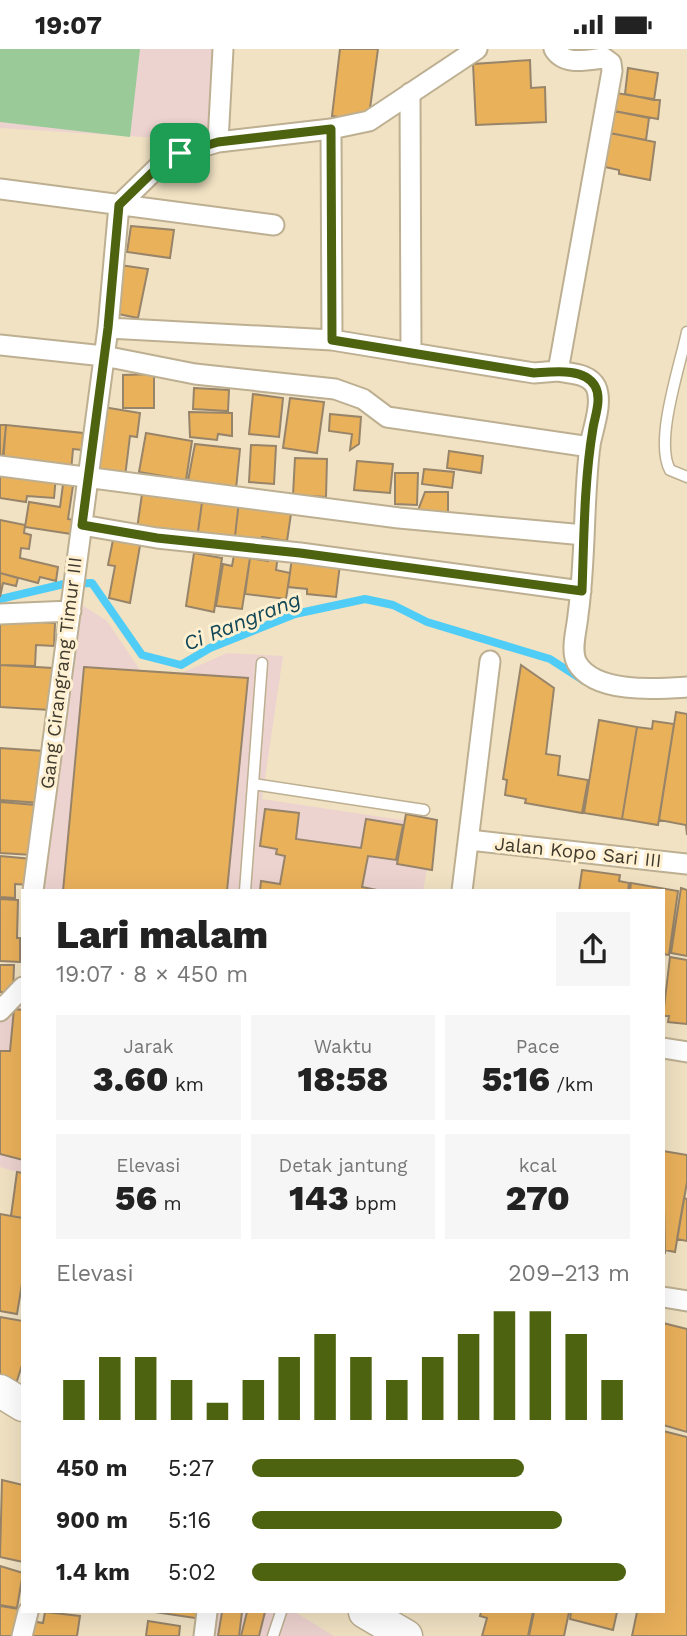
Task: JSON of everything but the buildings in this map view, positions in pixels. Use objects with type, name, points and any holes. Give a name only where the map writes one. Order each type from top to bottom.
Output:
[{"type":"main road","points":[[0,1391],[21,1404]]},
{"type":"main road","points":[[367,1613],[406,1636]]},
{"type":"street","points":[[218,142],[223,49]]},
{"type":"street","points":[[119,205],[180,153],[218,142],[331,129],[369,121],[410,93],[449,58],[477,49]]},
{"type":"street","points":[[554,49],[557,54],[574,61],[604,58],[611,63],[612,72],[558,371]]},
{"type":"street","points":[[410,93],[411,353]]},
{"type":"street","points":[[331,129],[332,340]]},
{"type":"street","points":[[0,189],[274,225]]},
{"type":"street","name":"Gang Cirangrang Timur III","points":[[33,889],[71,610],[77,546],[82,525],[83,488],[108,328],[119,205]]},
{"type":"street","points":[[108,328],[332,340],[534,373],[558,371],[586,377],[596,387],[598,400],[590,447],[582,591],[574,651],[577,663],[588,674],[617,687],[687,687]]},
{"type":"street","points":[[0,345],[104,356],[184,372],[335,389],[363,399],[387,417],[590,447]]},
{"type":"street","points":[[0,466],[83,488],[584,535]]},
{"type":"street","points":[[82,525],[157,538],[300,553],[582,591]]},
{"type":"street","points":[[0,614],[71,610]]},
{"type":"street","points":[[462,889],[490,660]]},
{"type":"street","name":"Jalan Kopo Sari III","points":[[469,840],[687,864]]},
{"type":"street","points":[[0,1011],[21,990]]},
{"type":"street","points":[[665,1048],[687,1052]]},
{"type":"street","points":[[665,1297],[687,1301]]},
{"type":"street","points":[[22,1636],[28,1613]]},
{"type":"street","points":[[204,1636],[207,1613]]},
{"type":"lane","points":[[687,332],[664,440],[664,460],[670,470],[687,477]]},
{"type":"lane","points":[[245,889],[262,663]]},
{"type":"lane","points":[[253,784],[424,810]]},
{"type":"lane","points":[[273,1636],[281,1613]]},
{"type":"shaded area","points":[[0,49],[220,49],[208,141],[0,128]]},
{"type":"shaded area","points":[[67,595],[107,621],[140,670],[175,676],[227,653],[283,656],[262,799],[435,825],[423,889],[34,889]]},
{"type":"shaded area","points":[[21,985],[21,1173],[0,1167],[0,1006]]},
{"type":"shaded area","points":[[213,1613],[297,1613],[334,1636],[209,1636]]},
{"type":"green space","points":[[0,49],[140,49],[130,137],[0,122]]},
{"type":"waterway","name":"Ci Rangrang","points":[[0,599],[64,584],[92,583],[142,655],[181,665],[210,648],[295,614],[365,599],[393,605],[427,622],[550,659],[584,681]]},
{"type":"route","points":[[331,129],[332,340],[534,373],[558,371],[586,377],[596,387],[598,400],[590,447],[582,591],[300,553],[157,538],[82,525],[108,328],[119,205],[160,165],[180,153],[218,142],[331,129]]}]
